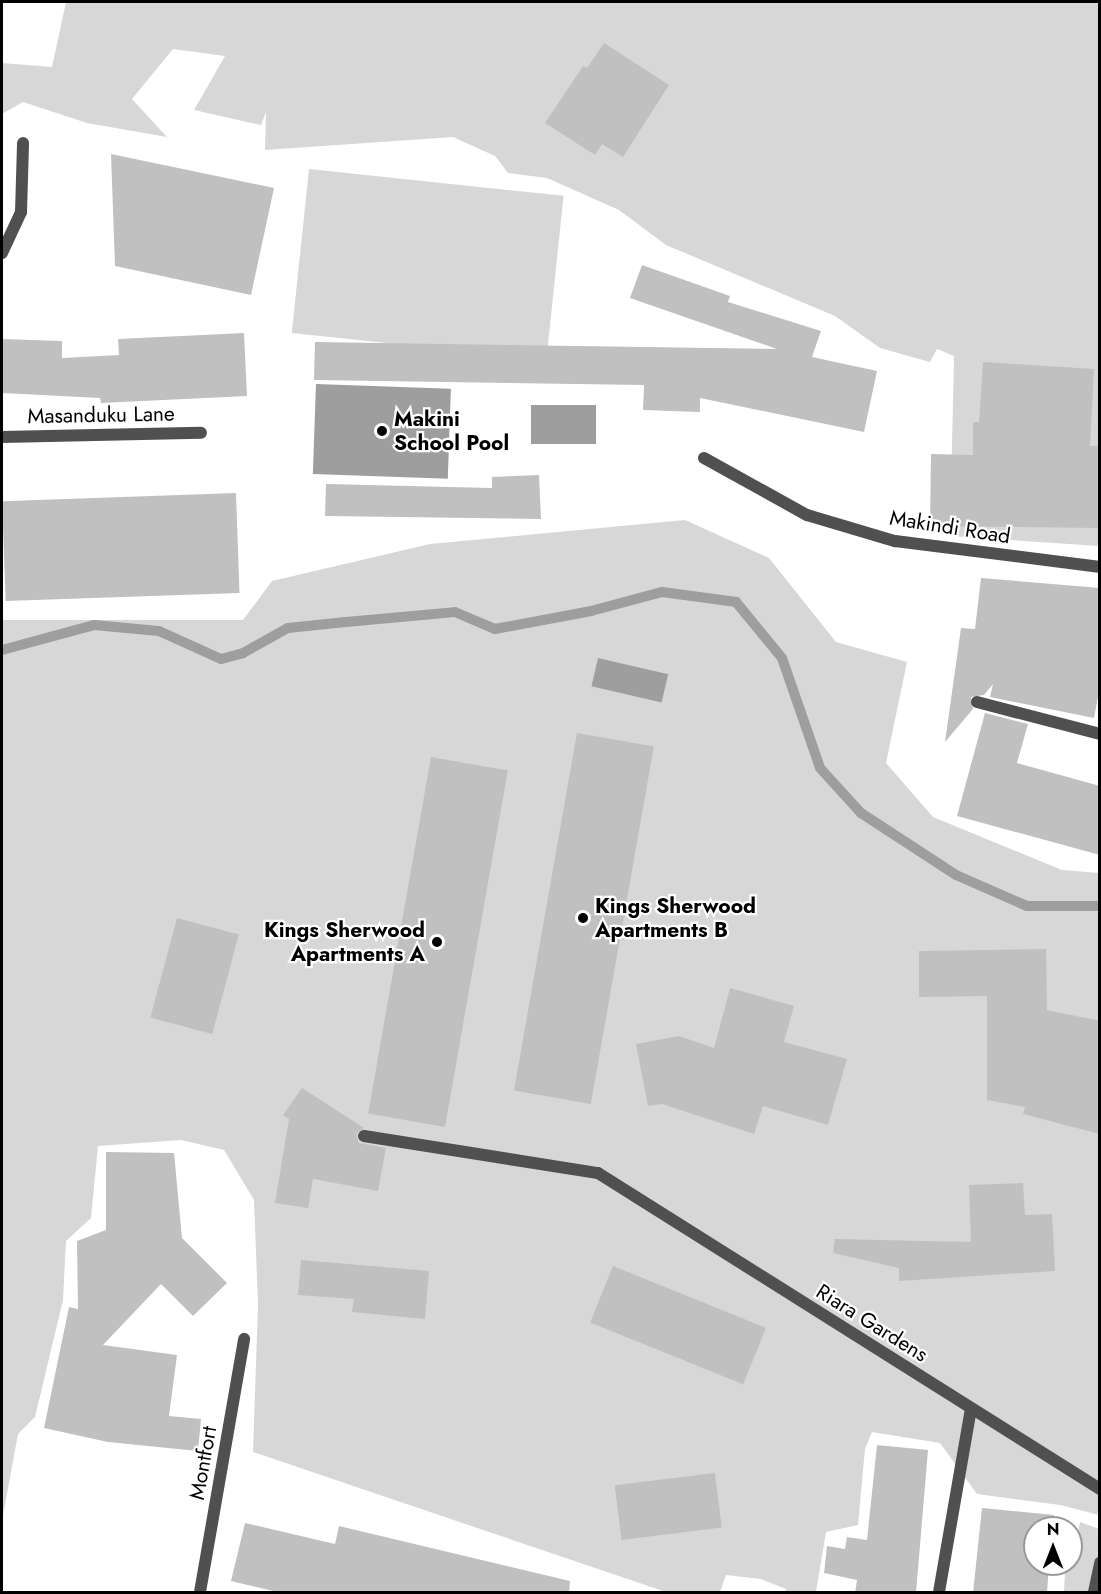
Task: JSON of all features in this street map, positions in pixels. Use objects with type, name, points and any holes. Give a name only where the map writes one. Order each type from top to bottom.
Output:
[{"type":"street","points":[[2,253],[21,212],[23,143]]},
{"type":"street","name":"Masanduku Lane","points":[[2,437],[201,433]]},
{"type":"street","name":"Makindi Road","points":[[704,458],[807,515],[895,541],[1100,567]]},
{"type":"street","points":[[977,702],[1100,734]]},
{"type":"street","name":"Riara Gardens","points":[[364,1136],[572,1166],[598,1173],[1100,1489]]},
{"type":"street","name":"Montfort","points":[[200,1593],[244,1339]]},
{"type":"street","points":[[939,1593],[971,1409]]},
{"type":"street","points":[[1094,1593],[1100,1563]]},
{"type":"shaded area","points":[[66,2],[1099,2],[1099,546],[950,536],[954,356],[937,349],[930,362],[880,348],[835,316],[666,245],[619,210],[547,178],[508,173],[495,156],[453,137],[265,150],[266,112],[261,125],[194,110],[225,56],[173,49],[132,99],[167,137],[87,123],[23,102],[2,114],[2,63],[52,67]]},
{"type":"shaded area","points":[[309,169],[564,196],[546,360],[292,333]]},
{"type":"shaded area","name":"Makini School Pool","points":[[316,384],[451,389],[448,479],[313,474]]},
{"type":"shaded area","points":[[531,405],[596,405],[596,444],[531,444]]},
{"type":"shaded area","points":[[685,520],[769,558],[836,642],[907,662],[886,763],[933,817],[1062,870],[1099,873],[1099,1515],[1060,1505],[977,1494],[940,1443],[872,1432],[865,1449],[858,1525],[826,1532],[816,1592],[785,1592],[786,1589],[761,1579],[726,1575],[720,1592],[666,1592],[253,1452],[258,1304],[254,1200],[224,1150],[181,1140],[98,1146],[91,1218],[66,1241],[63,1300],[35,1417],[18,1434],[2,1521],[2,620],[243,620],[272,581],[430,544]]},
{"type":"shaded area","points":[[598,658],[668,674],[662,702],[591,686]]},
{"type":"shaded area","points":[[1083,1523],[1099,1529],[1099,1592],[1064,1592],[1065,1576],[1083,1576]]},
{"type":"building","points":[[604,43],[669,85],[623,157],[602,144],[595,155],[545,123],[583,66],[587,68]]},
{"type":"building","points":[[111,154],[274,188],[251,295],[115,266]]},
{"type":"building","points":[[642,265],[730,296],[728,302],[821,331],[812,357],[877,371],[864,432],[700,398],[700,412],[643,410],[644,385],[314,380],[315,342],[777,349],[630,298]]},
{"type":"building","points":[[244,333],[247,396],[101,403],[100,398],[2,393],[2,339],[62,341],[62,358],[119,355],[118,339]]},
{"type":"building","points":[[983,362],[1094,369],[1090,446],[1100,446],[1100,528],[930,526],[931,454],[973,455],[973,422],[979,422]]},
{"type":"building","points":[[539,475],[541,519],[325,516],[326,484],[492,488],[492,477]]},
{"type":"building","points":[[236,493],[239,593],[6,601],[2,501]]},
{"type":"building","points":[[981,578],[1100,588],[1100,686],[1094,718],[990,697],[993,684],[984,695],[971,697],[973,709],[945,742],[961,628],[975,629]]},
{"type":"building","points":[[985,713],[1028,724],[1017,763],[1100,786],[1100,855],[957,816]]},
{"type":"building","name":"Kings Sherwood Apartments B","points":[[577,733],[654,747],[591,1104],[514,1090]]},
{"type":"building","name":"Kings Sherwood Apartments A","points":[[431,757],[508,771],[445,1127],[368,1114]]},
{"type":"building","points":[[177,918],[239,935],[212,1034],[150,1017]]},
{"type":"building","points":[[1046,949],[1047,1010],[1100,1021],[1100,1134],[1023,1114],[1025,1107],[987,1100],[987,996],[919,997],[919,951]]},
{"type":"building","points":[[730,988],[794,1006],[784,1042],[847,1059],[828,1125],[763,1106],[754,1134],[662,1104],[648,1106],[636,1044],[679,1036],[714,1048]]},
{"type":"building","points":[[302,1088],[364,1128],[356,1134],[359,1143],[386,1148],[378,1191],[313,1179],[308,1208],[275,1203],[289,1119],[283,1115]]},
{"type":"building","points":[[106,1152],[174,1153],[182,1238],[227,1283],[193,1316],[161,1284],[103,1345],[177,1355],[169,1416],[201,1419],[198,1451],[108,1442],[44,1428],[69,1307],[78,1309],[77,1241],[106,1230]]},
{"type":"building","points":[[1023,1183],[1025,1215],[1052,1214],[1055,1271],[899,1281],[899,1268],[833,1253],[835,1239],[971,1242],[969,1185]]},
{"type":"building","points":[[301,1260],[429,1271],[425,1319],[352,1312],[354,1299],[298,1295]]},
{"type":"building","points":[[613,1266],[766,1328],[743,1384],[590,1323]]},
{"type":"building","points":[[877,1445],[928,1450],[916,1593],[855,1593],[857,1580],[824,1573],[827,1546],[845,1549],[847,1537],[867,1540]]},
{"type":"building","points":[[715,1473],[722,1528],[621,1540],[615,1485]]},
{"type":"building","points":[[982,1508],[1054,1515],[1023,1516],[1023,1576],[1048,1576],[1047,1593],[973,1593]]},
{"type":"building","points":[[245,1523],[335,1544],[339,1526],[570,1581],[569,1593],[282,1593],[231,1581]]},
{"type":"waterway","points":[[2,650],[94,625],[159,631],[221,659],[243,653],[288,628],[455,612],[495,629],[591,611],[662,592],[736,602],[782,658],[820,768],[861,813],[956,875],[1027,906],[1100,906]]},
{"type":"place","name":"Makini School Pool","points":[[382,431]]},
{"type":"place","name":"Kings Sherwood Apartments B","points":[[583,918]]},
{"type":"place","name":"Kings Sherwood Apartments A","points":[[437,942]]}]
